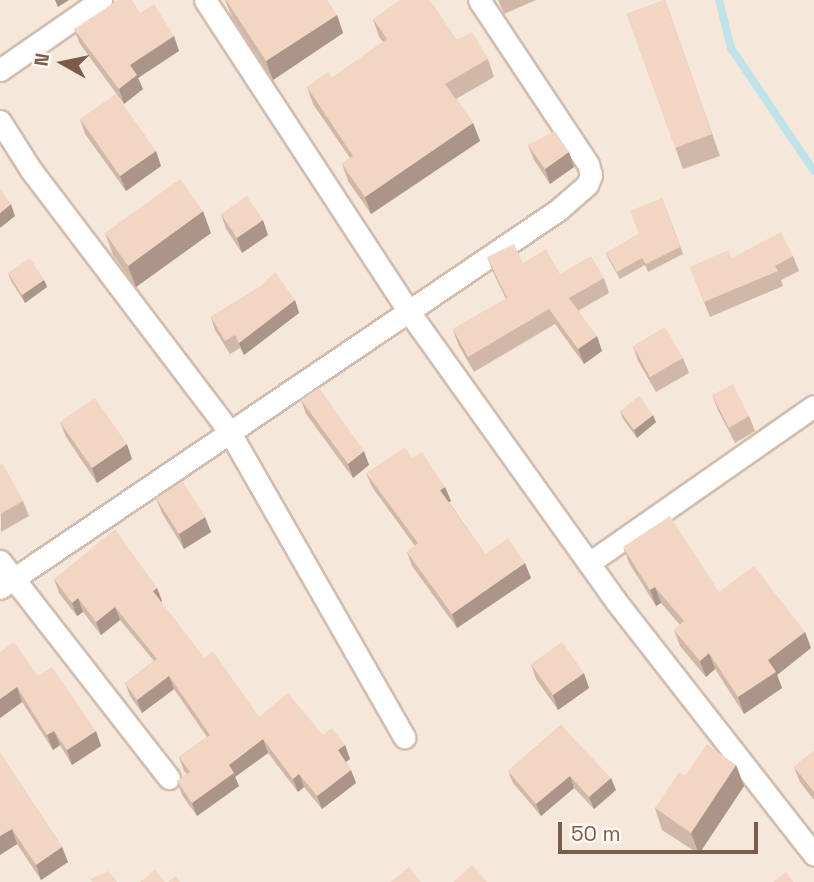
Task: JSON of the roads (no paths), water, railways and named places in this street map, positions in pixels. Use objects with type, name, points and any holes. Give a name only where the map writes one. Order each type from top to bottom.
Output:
[{"type":"street","points":[[0,70],[101,0]]},
{"type":"street","points":[[205,0],[409,312],[589,563],[732,755],[814,855]]},
{"type":"street","points":[[169,778],[4,576],[409,312],[558,210],[587,185],[591,175],[480,0]]},
{"type":"street","points":[[0,121],[32,170],[229,431],[404,737]]},
{"type":"street","points":[[589,563],[814,406]]},
{"type":"waterway","points":[[719,0],[731,48],[814,171]]}]
